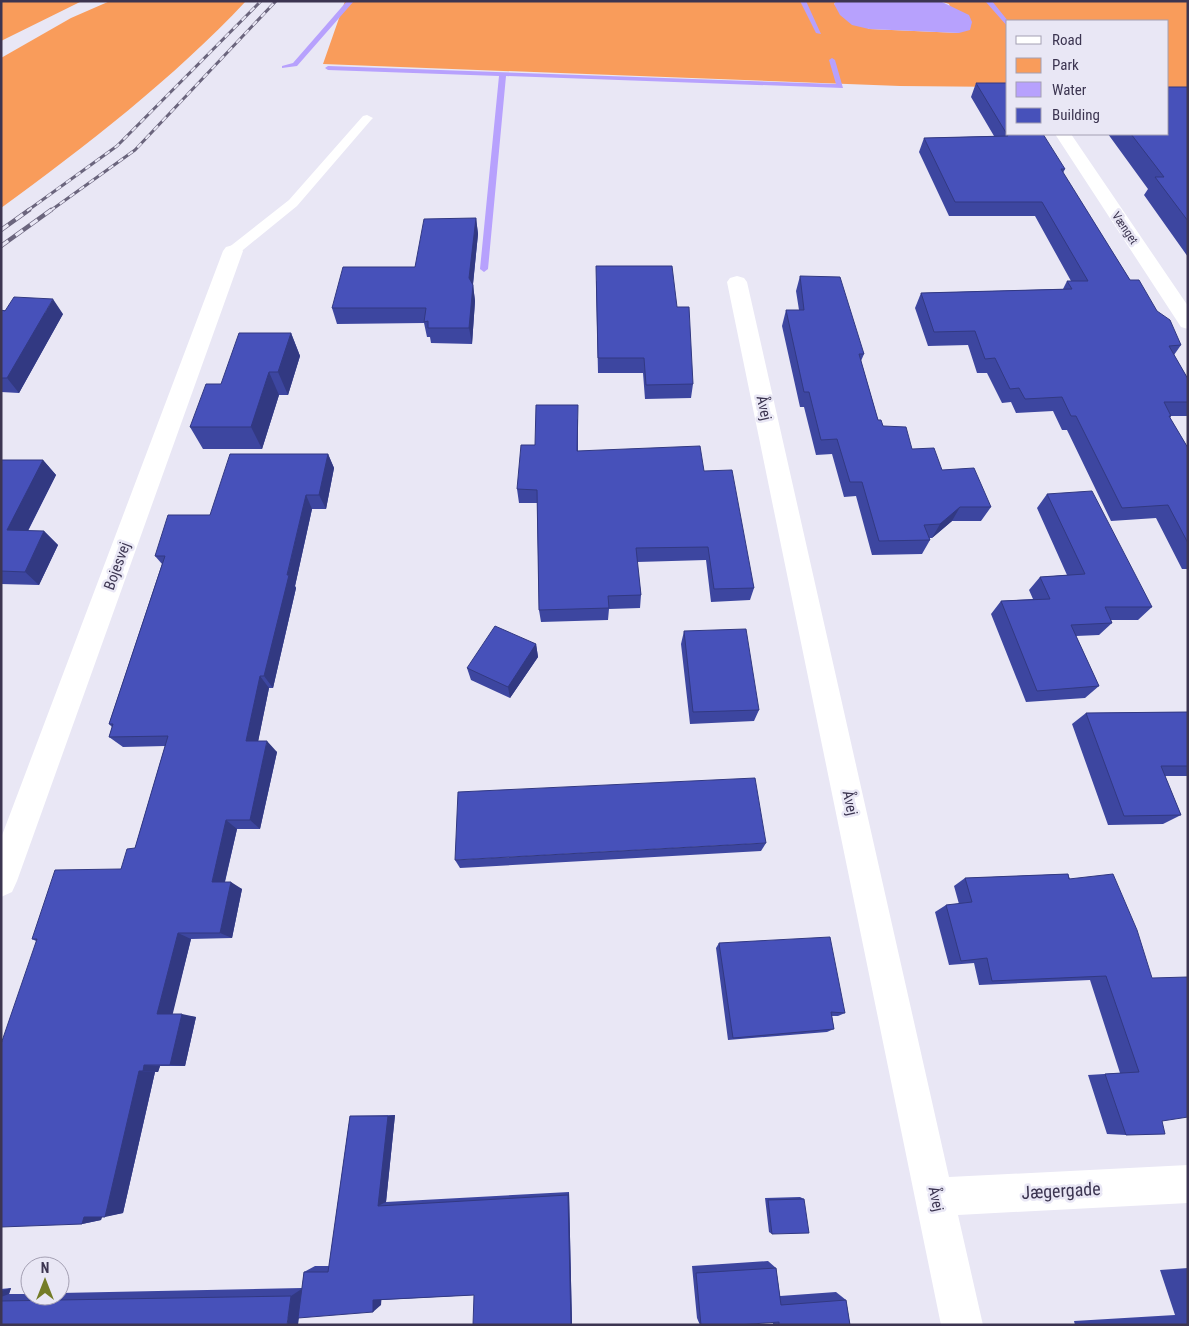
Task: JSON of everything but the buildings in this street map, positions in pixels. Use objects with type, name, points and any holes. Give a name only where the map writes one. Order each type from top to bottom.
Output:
[{"type":"street","name":"Vænget","points":[[1064,135],[1188,322]]},
{"type":"street","name":"Bojesvej","points":[[1,881],[233,250]]},
{"type":"street","name":"Åvej","points":[[737,282],[962,1325]]},
{"type":"street","name":"Jægergade","points":[[935,1197],[1188,1184]]},
{"type":"lane","points":[[233,250],[292,203],[367,118]]},
{"type":"green space","points":[[1,1],[82,1],[1,41]]},
{"type":"green space","points":[[110,1],[246,1],[190,57],[159,84],[97,136],[1,208],[1,58],[71,18]]},
{"type":"green space","points":[[345,1],[836,1],[834,4],[869,29],[959,33],[949,4],[940,1],[1188,1],[1188,89],[1169,89],[1169,20],[1006,20],[1006,87],[900,86],[323,64]]},
{"type":"water","points":[[836,1],[940,1],[969,15],[972,22],[970,30],[959,33],[869,29],[852,25],[840,15],[834,4]]},
{"type":"waterway","points":[[284,67],[295,65],[351,1]]},
{"type":"waterway","points":[[803,1],[819,33]]},
{"type":"waterway","points":[[988,1],[1006,23]]},
{"type":"waterway","points":[[503,74],[840,86],[832,60]]},
{"type":"waterway","points":[[328,68],[503,74]]},
{"type":"waterway","points":[[484,269],[503,74]]},
{"type":"railway","points":[[27,211],[117,146],[261,1]]},
{"type":"railway","points":[[50,211],[135,150],[276,1]]},
{"type":"railway","points":[[1,230],[29,210]]},
{"type":"railway","points":[[1,246],[51,210]]}]
